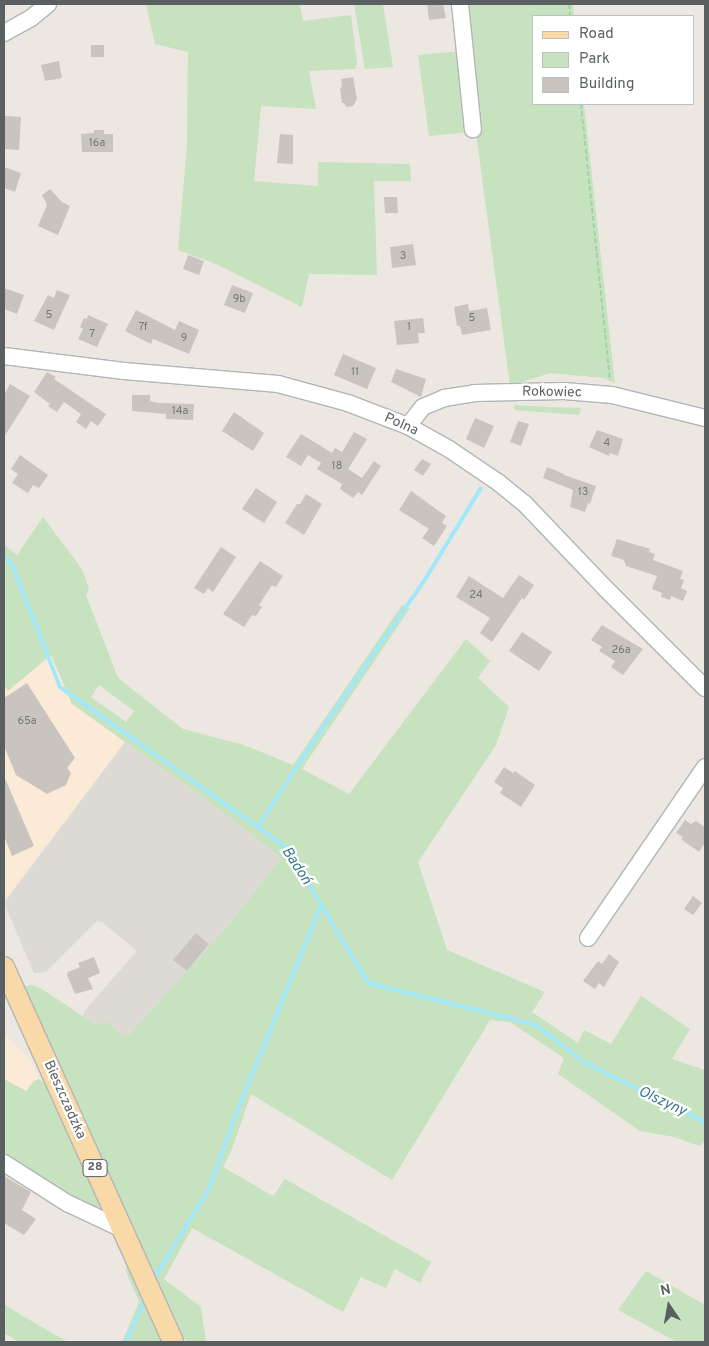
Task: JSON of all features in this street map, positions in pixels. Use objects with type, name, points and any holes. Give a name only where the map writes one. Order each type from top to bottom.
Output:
[{"type":"main road","name":"Bieszczadzka","points":[[4,967],[173,1342]]},
{"type":"street","points":[[4,33],[31,18],[48,4]]},
{"type":"street","points":[[460,4],[473,129]]},
{"type":"street","name":"Polna","points":[[4,356],[124,371],[278,384],[348,403],[408,426],[449,449],[499,482],[524,504],[604,588],[705,688]]},
{"type":"street","name":"Rokowiec","points":[[408,426],[423,407],[444,398],[474,393],[564,391],[612,395],[705,418]]},
{"type":"street","points":[[588,938],[705,768]]},
{"type":"street","points":[[4,1163],[67,1203],[122,1230]]},
{"type":"path","points":[[581,105],[612,395]]},
{"type":"shaded area","points":[[51,654],[72,704],[125,742],[4,901],[4,684],[8,691]]},
{"type":"shaded area","points":[[125,742],[205,799],[281,858],[227,927],[127,1037],[121,1035],[108,1021],[96,1025],[83,1016],[85,1010],[137,951],[102,922],[97,921],[46,972],[34,973],[4,903]]},
{"type":"shaded area","points":[[4,1035],[30,1059],[39,1079],[34,1081],[26,1091],[4,1079]]},
{"type":"green space","points":[[146,4],[300,4],[303,21],[351,15],[357,64],[355,69],[309,71],[316,109],[261,106],[254,181],[318,186],[318,162],[410,164],[411,181],[374,181],[377,275],[309,274],[302,307],[216,264],[178,250],[187,143],[188,52],[155,44]]},
{"type":"green space","points":[[354,4],[383,4],[393,67],[365,69]]},
{"type":"green space","points":[[463,4],[573,4],[574,15],[532,15],[532,105],[584,105],[615,383],[604,378],[550,373],[510,386],[477,140]]},
{"type":"green space","points":[[462,51],[470,132],[429,136],[418,55]]},
{"type":"green space","points":[[514,405],[581,408],[579,415],[514,410]]},
{"type":"green space","points":[[43,517],[82,569],[89,589],[86,595],[118,678],[183,729],[244,745],[293,765],[402,605],[410,608],[302,769],[349,794],[466,639],[490,661],[478,678],[509,707],[496,745],[418,862],[447,950],[545,992],[532,1012],[578,1043],[584,1030],[611,1044],[641,996],[690,1029],[672,1059],[705,1070],[705,1140],[700,1146],[674,1137],[640,1131],[558,1074],[564,1058],[510,1022],[490,1020],[392,1180],[251,1094],[232,1149],[223,1167],[273,1196],[285,1179],[431,1262],[420,1283],[395,1269],[386,1288],[361,1277],[343,1312],[192,1228],[164,1279],[201,1307],[206,1342],[186,1342],[24,986],[32,985],[42,989],[96,1025],[108,1021],[121,1035],[127,1037],[227,927],[281,858],[205,799],[72,704],[51,655],[8,691],[4,684],[4,545],[17,555]],"holes":[[[99,685],[134,711],[126,722],[91,697]]]},
{"type":"green space","points":[[4,1079],[26,1091],[34,1081],[39,1079],[49,1087],[103,1207],[97,1212],[4,1155]]},
{"type":"green space","points":[[129,1267],[164,1342],[122,1342],[139,1302],[125,1269]]},
{"type":"green space","points":[[646,1271],[705,1305],[705,1342],[677,1342],[618,1310]]},
{"type":"green space","points":[[4,1304],[68,1342],[19,1342],[4,1333]]},
{"type":"building","points":[[427,4],[443,4],[446,18],[429,20]]},
{"type":"building","points":[[91,45],[104,45],[104,57],[91,57]]},
{"type":"building","points":[[59,61],[62,78],[45,81],[41,65]]},
{"type":"building","points":[[353,77],[357,99],[353,106],[347,107],[342,103],[341,79]]},
{"type":"building","points":[[5,116],[21,117],[19,150],[4,149]]},
{"type":"building","points":[[94,130],[104,130],[104,134],[113,134],[113,152],[82,152],[81,134],[94,133]]},
{"type":"building","points":[[280,134],[293,135],[293,164],[277,163]]},
{"type":"building","points":[[4,167],[21,173],[15,192],[4,188]]},
{"type":"building","points":[[50,189],[62,202],[70,206],[58,235],[38,226],[47,205],[42,195]]},
{"type":"building","points":[[384,197],[397,197],[398,213],[385,213]]},
{"type":"building","points":[[413,244],[416,265],[392,268],[390,247]]},
{"type":"building","points":[[188,255],[204,261],[199,275],[183,269]]},
{"type":"building","points":[[232,285],[253,293],[245,313],[224,305]]},
{"type":"building","points":[[4,288],[24,295],[17,314],[4,309]]},
{"type":"building","points":[[57,290],[70,295],[54,330],[34,321],[48,295],[54,298]]},
{"type":"building","points":[[468,304],[469,311],[487,308],[491,330],[462,335],[460,326],[457,326],[454,307]]},
{"type":"building","points":[[136,310],[175,330],[179,321],[199,330],[189,354],[153,339],[151,344],[125,331]]},
{"type":"building","points":[[88,315],[108,324],[97,347],[78,339],[83,329],[80,327],[84,318],[87,319]]},
{"type":"building","points":[[423,318],[425,333],[418,333],[419,343],[397,345],[394,321]]},
{"type":"building","points":[[343,354],[376,368],[367,389],[334,375]]},
{"type":"building","points":[[396,369],[426,379],[421,397],[391,382]]},
{"type":"building","points":[[47,372],[56,377],[54,379],[106,414],[98,426],[91,421],[86,429],[76,422],[81,414],[64,402],[57,412],[34,392]]},
{"type":"building","points":[[10,384],[30,396],[4,437],[4,395]]},
{"type":"building","points":[[132,395],[150,395],[150,401],[159,403],[194,404],[193,420],[166,419],[166,414],[132,411]]},
{"type":"building","points":[[234,412],[264,433],[253,451],[222,431]]},
{"type":"building","points":[[475,418],[494,426],[484,448],[466,439]]},
{"type":"building","points":[[518,421],[529,424],[521,446],[510,442]]},
{"type":"building","points":[[597,430],[623,439],[618,456],[610,453],[609,456],[589,447]]},
{"type":"building","points":[[354,432],[367,439],[348,469],[362,478],[374,461],[381,466],[362,495],[358,492],[353,498],[340,489],[342,484],[317,469],[321,463],[308,455],[301,466],[286,457],[301,434],[332,453],[335,448],[342,452]]},
{"type":"building","points":[[20,455],[48,475],[39,488],[33,485],[28,493],[12,483],[18,474],[11,469]]},
{"type":"building","points":[[422,459],[431,464],[423,476],[414,470]]},
{"type":"building","points":[[547,467],[596,486],[585,512],[570,507],[573,490],[543,478]]},
{"type":"building","points":[[256,488],[277,502],[264,523],[242,509]]},
{"type":"building","points":[[411,491],[446,516],[442,523],[447,526],[434,546],[422,538],[429,529],[399,510]]},
{"type":"building","points":[[306,494],[322,504],[304,535],[285,523]]},
{"type":"building","points":[[617,539],[650,549],[649,552],[655,554],[653,560],[683,571],[680,579],[684,580],[681,588],[687,591],[683,601],[671,596],[670,600],[661,597],[662,593],[652,589],[657,576],[626,566],[624,560],[611,556]]},
{"type":"building","points":[[221,547],[236,557],[213,592],[208,588],[204,594],[194,588]]},
{"type":"building","points":[[260,561],[283,576],[276,587],[272,585],[259,605],[262,607],[256,616],[252,615],[244,627],[223,614]]},
{"type":"building","points":[[519,575],[534,585],[524,600],[522,598],[492,642],[480,633],[490,618],[456,597],[469,576],[503,598]]},
{"type":"building","points":[[602,625],[643,649],[623,675],[611,667],[615,661],[599,651],[602,647],[591,640]]},
{"type":"building","points":[[522,632],[552,652],[539,671],[509,651]]},
{"type":"building","points":[[27,683],[75,758],[67,768],[71,773],[66,785],[47,794],[16,775],[4,746],[4,698]]},
{"type":"building","points":[[504,767],[513,773],[515,771],[535,785],[521,807],[500,793],[503,788],[494,782]]},
{"type":"building","points":[[4,776],[34,846],[12,856],[4,836]]},
{"type":"building","points":[[685,820],[691,824],[696,821],[705,827],[705,843],[699,852],[676,833]]},
{"type":"building","points":[[693,896],[702,903],[693,915],[684,909]]},
{"type":"building","points":[[196,933],[209,944],[187,971],[173,960]]},
{"type":"building","points":[[609,954],[619,962],[604,987],[599,983],[595,989],[583,981],[598,961],[602,964]]},
{"type":"building","points":[[94,957],[100,973],[88,978],[93,989],[75,994],[67,975],[68,972],[80,967],[78,963]]},
{"type":"building","points":[[4,1176],[31,1192],[22,1210],[36,1219],[24,1235],[4,1223]]},
{"type":"waterway","points":[[258,827],[305,754],[426,578],[481,488]]},
{"type":"waterway","name":"Badoń","points":[[4,557],[11,562],[60,687],[286,847],[368,983],[536,1025],[585,1063],[705,1122]]},
{"type":"waterway","points":[[155,1277],[209,1189],[234,1119],[321,906]]},
{"type":"waterway","points":[[126,1342],[144,1302]]},
{"type":"water label","name":"Olszyny","points":[[662,1102]]}]
